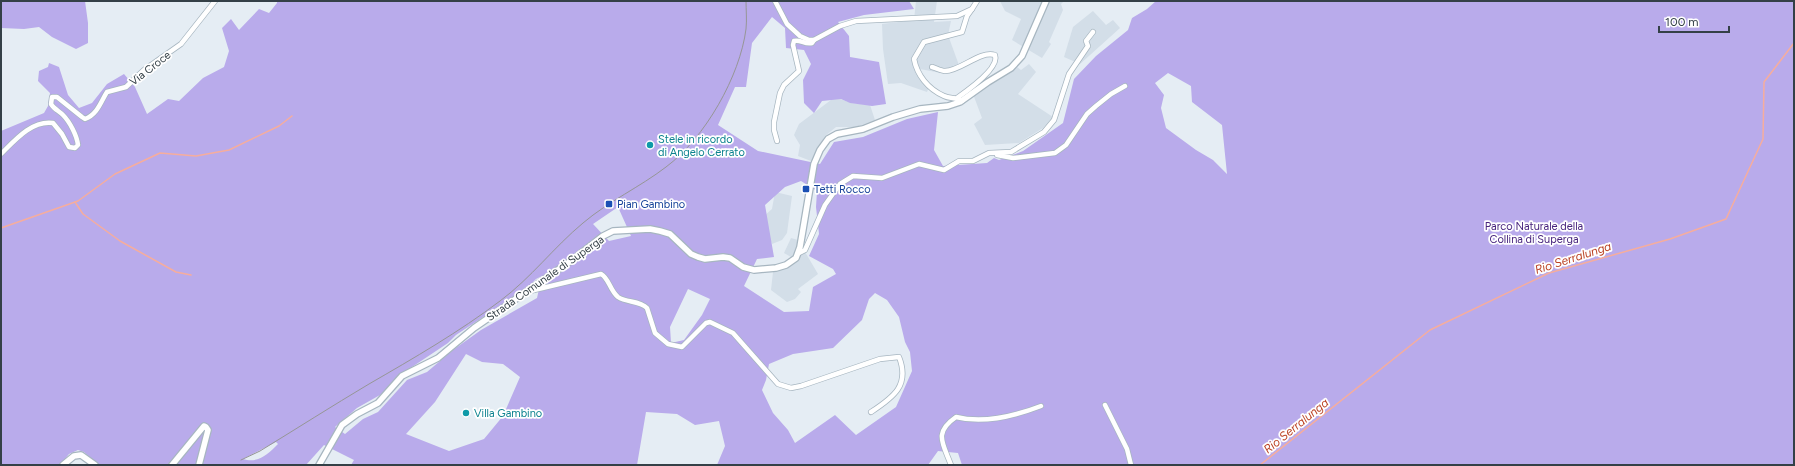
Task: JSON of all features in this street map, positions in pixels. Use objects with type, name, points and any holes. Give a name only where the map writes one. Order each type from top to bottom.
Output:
[{"type":"street","name":"Via Croce","points":[[1,154],[26,131],[47,122],[53,123],[59,128],[69,147],[75,148],[78,145],[78,142],[63,115],[51,104],[52,97],[57,97],[82,117],[88,117],[101,106],[107,92],[126,87],[144,70],[181,44],[215,1]]},
{"type":"street","points":[[775,1],[787,24],[800,36],[809,40],[814,40]]},
{"type":"street","points":[[932,67],[944,71],[963,66],[984,55],[995,55],[996,60],[978,83],[960,99],[945,97],[923,81],[918,75],[914,58],[924,42],[962,32],[967,16],[977,1]]},
{"type":"street","points":[[799,253],[814,164],[820,150],[828,139],[837,134],[864,129],[907,113],[931,107],[948,106],[1011,68],[1022,56],[1037,18],[1046,1]]},
{"type":"street","points":[[777,141],[774,130],[774,122],[780,93],[784,85],[799,71],[793,45],[794,41],[797,40],[809,44],[840,26],[856,21],[957,16],[972,9]]},
{"type":"street","points":[[799,253],[805,250],[824,205],[840,184],[853,176],[882,178],[919,164],[944,170],[959,161],[973,161],[989,153],[1011,152],[1044,132],[1054,120],[1069,74],[1088,46],[1086,41],[1093,32]]},
{"type":"street","points":[[989,153],[1013,158],[1055,153],[1066,146],[1087,114],[1111,94],[1125,86]]},
{"type":"street","name":"Strada Comunale di Superga","points":[[319,465],[346,422],[383,399],[402,376],[438,358],[474,328],[527,292],[603,236],[613,231],[650,229],[660,231],[670,234],[691,254],[698,257],[704,259],[723,257],[730,258],[743,267],[754,270],[770,269],[786,265],[796,258],[799,253]]},
{"type":"street","points":[[527,292],[601,274],[606,278],[612,291],[618,297],[625,300],[635,301],[647,308],[655,333],[668,344],[682,347],[710,322],[733,333],[774,380],[785,387],[791,388],[801,386],[880,359],[899,357],[903,370],[902,383],[897,390],[871,412]]},
{"type":"street","points":[[1105,405],[1128,449],[1131,465]]},
{"type":"street","points":[[952,465],[942,441],[942,432],[946,424],[956,417],[968,420],[987,420],[1042,406]]},
{"type":"street","points":[[172,465],[204,426],[208,430],[199,465]]},
{"type":"street","points":[[63,465],[74,456],[80,455],[95,465]]},
{"type":"shaded area","points":[[916,1],[937,1],[934,22],[951,21],[948,35],[960,68],[941,73],[920,69],[918,75],[929,87],[927,92],[901,83],[888,84],[883,49],[882,24],[914,20]]},
{"type":"shaded area","points":[[1000,1],[1064,1],[1061,4],[1063,10],[1049,42],[1051,44],[1042,58],[1012,40],[1021,19],[1005,11]]},
{"type":"shaded area","points":[[1093,11],[1106,25],[1113,20],[1120,28],[1080,64],[1064,57],[1073,27]]},
{"type":"shaded area","points":[[1029,64],[1036,72],[1018,94],[1053,117],[1043,128],[1019,143],[985,145],[974,124],[982,118],[973,94],[989,83],[999,80],[1017,67],[1021,70]]},
{"type":"shaded area","points":[[835,97],[851,103],[870,105],[875,120],[856,127],[836,127],[825,136],[811,161],[798,156],[800,145],[794,135],[799,124]]},
{"type":"shaded area","points":[[775,192],[792,196],[787,233],[782,240],[772,244],[762,218],[772,209]]},
{"type":"shaded area","points":[[791,238],[798,240],[818,274],[798,289],[801,292],[795,299],[787,302],[771,290],[773,272],[790,267],[791,257],[784,253]]},
{"type":"green space","points":[[1,1],[85,1],[88,23],[88,43],[76,49],[52,37],[39,27],[24,29],[1,28]]},
{"type":"green space","name":"Parco Naturale della Collina di Superga","points":[[277,1],[909,1],[914,9],[864,15],[838,22],[849,36],[850,57],[879,62],[886,104],[872,106],[850,103],[841,99],[822,101],[814,113],[804,103],[803,80],[811,64],[804,50],[786,48],[785,28],[772,17],[752,43],[746,87],[735,87],[718,125],[758,151],[820,164],[834,142],[863,137],[907,119],[938,112],[934,150],[943,166],[987,163],[994,158],[999,160],[1023,151],[1063,123],[1074,79],[1096,56],[1128,30],[1132,18],[1147,9],[1156,1],[1794,1],[1794,465],[962,465],[958,453],[938,451],[928,465],[717,465],[725,446],[719,421],[695,425],[677,414],[646,412],[637,465],[351,465],[354,460],[324,445],[306,465],[99,465],[84,452],[78,450],[69,454],[60,465],[1,465],[1,131],[44,113],[48,106],[50,93],[38,81],[39,71],[48,67],[49,63],[59,67],[68,95],[79,108],[92,103],[107,84],[124,74],[135,87],[147,114],[168,99],[179,101],[203,78],[224,67],[229,51],[222,28],[231,19],[239,30],[259,9],[269,13]],"holes":[[[1168,73],[1191,86],[1192,102],[1222,125],[1227,174],[1213,160],[1196,150],[1166,128],[1161,108],[1164,95],[1155,83]],[[801,181],[817,191],[816,207],[819,234],[809,256],[833,269],[836,274],[813,287],[809,311],[784,312],[744,286],[757,259],[774,257],[765,205],[785,187]],[[618,207],[631,236],[609,241],[593,224]],[[542,276],[537,298],[481,330],[453,350],[427,372],[407,380],[378,412],[363,419],[345,434],[335,427],[357,408],[380,395],[400,375],[448,343],[456,335],[527,288],[536,279]],[[688,289],[710,299],[702,315],[684,340],[671,343],[670,327]],[[875,293],[887,300],[899,317],[905,342],[910,352],[912,371],[896,407],[856,435],[835,415],[795,443],[788,430],[773,413],[762,390],[766,380],[769,364],[793,354],[833,348],[862,320],[869,299]],[[466,354],[482,362],[503,364],[520,377],[503,416],[484,439],[449,451],[406,434],[435,402]],[[276,442],[278,444],[262,457],[248,460],[243,459]]]},
{"type":"waterway","name":"Rio Serralunga","points":[[1260,465],[1430,330],[1549,273],[1670,239],[1726,219],[1763,139],[1764,82],[1794,43]]},
{"type":"waterway","points":[[1,228],[78,201],[115,174],[160,153],[196,156],[229,150],[279,126],[292,116]]},
{"type":"waterway","points":[[75,202],[83,214],[120,241],[176,272],[191,275]]},
{"type":"tram line","points":[[241,460],[260,451],[452,334],[500,301],[522,282],[583,223],[603,208],[666,167],[680,155],[707,123],[728,86],[736,66],[746,29],[746,1]]},
{"type":"place","name":"Stele in ricordo di Angelo Cerrato","points":[[650,145]]},
{"type":"place","name":"Tetti Rocco","points":[[806,189]]},
{"type":"place","name":"Pian Gambino","points":[[609,204]]},
{"type":"place","name":"Villa Gambino","points":[[466,413]]}]
